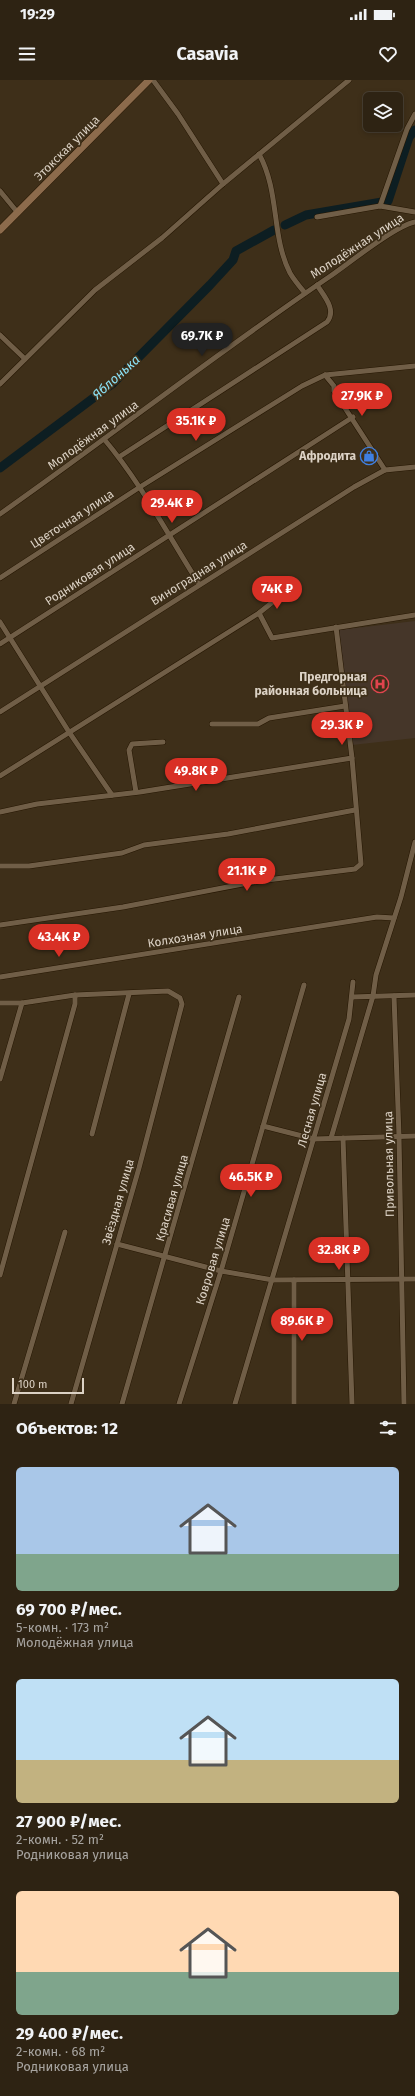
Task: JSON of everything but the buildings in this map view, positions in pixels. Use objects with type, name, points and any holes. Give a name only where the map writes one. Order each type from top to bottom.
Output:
[{"type":"main road","name":"Этокская улица","points":[[0,230],[148,80]]},
{"type":"street","points":[[153,80],[178,114],[222,184]]},
{"type":"street","points":[[0,384],[95,290],[162,238],[222,184],[349,80]]},
{"type":"street","name":"Молодёжная улица","points":[[380,206],[407,130],[415,114]]},
{"type":"street","points":[[259,154],[272,185],[281,243],[290,273],[305,293]]},
{"type":"street","points":[[0,191],[18,213]]},
{"type":"street","name":"Молодёжная улица","points":[[317,217],[380,206],[415,212]]},
{"type":"street","name":"Молодёжная улица","points":[[0,514],[305,293],[385,238],[409,223],[415,222]]},
{"type":"street","points":[[119,457],[327,322],[330,318],[332,310],[317,285]]},
{"type":"street","points":[[0,336],[25,359]]},
{"type":"street","name":"Цветочная улица","points":[[0,578],[140,487],[302,386],[325,375],[415,366]]},
{"type":"street","points":[[325,375],[353,417],[385,470]]},
{"type":"street","name":"Родниковая улица","points":[[0,644],[353,417]]},
{"type":"street","points":[[104,439],[140,487],[199,584]]},
{"type":"street","name":"Виноградная улица","points":[[0,712],[199,584],[385,470],[415,467]]},
{"type":"street","points":[[0,776],[259,613],[284,593]]},
{"type":"street","points":[[259,613],[272,638],[415,615]]},
{"type":"street","points":[[0,622],[69,732],[112,795]]},
{"type":"street","points":[[0,925],[123,907],[259,881],[355,869],[361,864],[352,758],[336,627]]},
{"type":"street","points":[[212,724],[258,724],[269,718],[345,706]]},
{"type":"street","points":[[136,792],[129,750],[132,744],[163,742]]},
{"type":"street","points":[[0,812],[37,804],[136,792],[352,758]]},
{"type":"street","points":[[0,866],[28,866],[122,853],[144,845],[228,834],[356,810]]},
{"type":"street","points":[[331,1138],[373,996],[376,975],[394,918],[415,842]]},
{"type":"street","name":"Колхозная улица","points":[[0,976],[377,917],[394,918]]},
{"type":"street","name":"Лесная улица","points":[[235,1404],[273,1280],[349,1019],[353,982]]},
{"type":"street","name":"Ковровая улица","points":[[179,1404],[221,1271],[304,985]]},
{"type":"street","name":"Звёздная улица","points":[[71,1404],[117,1244],[182,1004],[180,998],[168,991],[129,994]]},
{"type":"street","points":[[0,1003],[22,1003],[75,995],[129,994],[92,1134]]},
{"type":"street","points":[[0,1275],[75,1004],[75,995]]},
{"type":"street","points":[[352,997],[415,995]]},
{"type":"street","name":"Привольная улица","points":[[394,996],[399,1136],[404,1404]]},
{"type":"street","name":"Красивая улица","points":[[122,1404],[166,1256],[239,997]]},
{"type":"street","points":[[0,1079],[22,1003]]},
{"type":"street","points":[[262,1126],[314,1139],[415,1136]]},
{"type":"street","points":[[343,1138],[352,1404]]},
{"type":"street","points":[[14,1404],[65,1232]]},
{"type":"street","points":[[117,1244],[221,1271],[273,1280],[415,1279]]},
{"type":"street","points":[[294,1280],[294,1404]]},
{"type":"shaded area","name":"Предгорная районная больница","points":[[415,621],[415,738],[352,745],[339,630]]},
{"type":"waterway","name":"Яблонька","points":[[285,225],[306,215],[388,201],[409,137],[415,130]]},
{"type":"waterway","name":"Яблонька","points":[[0,468],[112,384],[210,285],[233,260],[236,251],[274,230]]},
{"type":"place","name":"Афродита","points":[[369,456]]},
{"type":"place","name":"Предгорная районная больница","points":[[380,684]]}]
